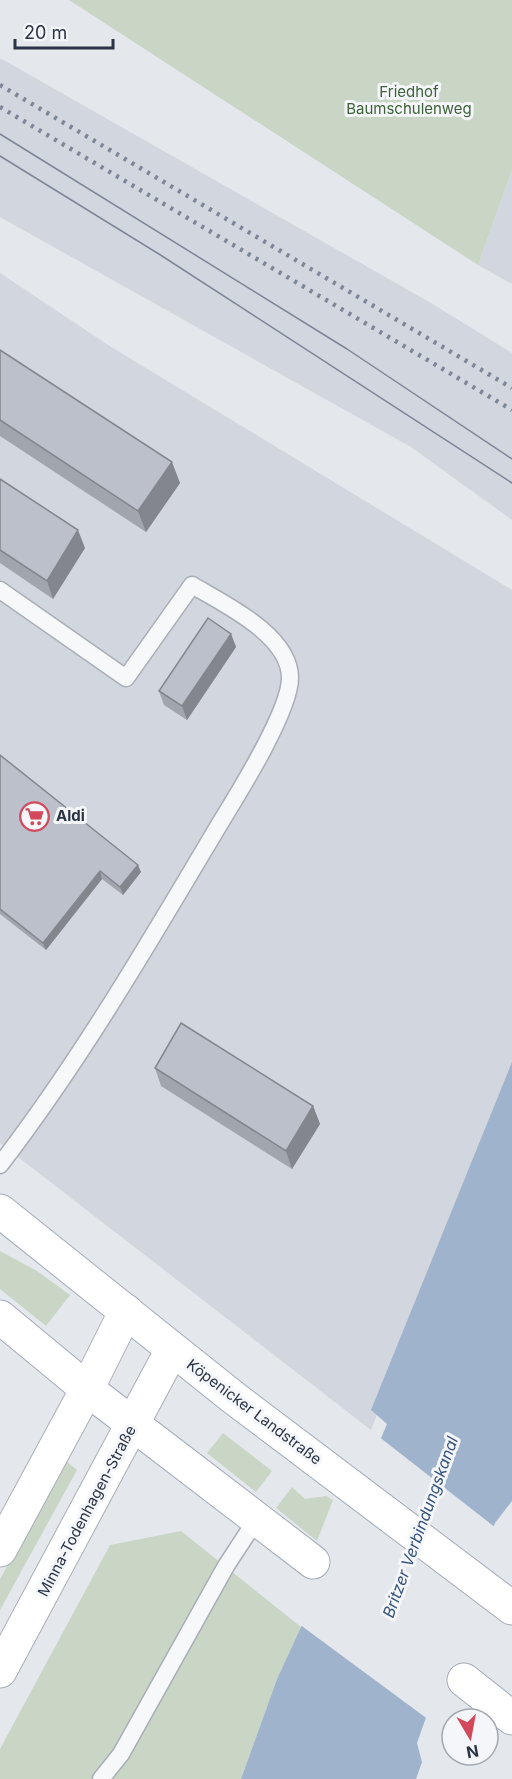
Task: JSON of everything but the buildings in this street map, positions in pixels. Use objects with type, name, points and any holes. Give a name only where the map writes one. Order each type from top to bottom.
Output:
[{"type":"main road","name":"Köpenicker Landstraße","points":[[0,1211],[172,1350],[504,1601]]},
{"type":"main road","points":[[0,1550],[87,1389],[126,1311]]},
{"type":"main road","points":[[0,1317],[87,1389],[313,1562]]},
{"type":"main road","name":"Minna-Todenhagen-Straße","points":[[0,1671],[172,1350]]},
{"type":"main road","points":[[464,1680],[512,1718]]},
{"type":"lane","points":[[0,590],[126,678],[192,585],[255,622],[286,658],[291,677],[287,702],[243,785],[131,973],[80,1054],[0,1165]]},
{"type":"lane","points":[[101,1779],[121,1754],[226,1566],[256,1520]]},
{"type":"shaded area","points":[[0,58],[431,303],[512,353],[512,520],[411,447],[0,217]]},
{"type":"shaded area","points":[[512,170],[512,284],[478,265]]},
{"type":"shaded area","points":[[0,273],[108,345],[512,590],[512,1068],[371,1430],[0,1143]]},
{"type":"green space","name":"Friedhof Baumschulenweg","points":[[69,0],[512,0],[512,170],[478,265]]},
{"type":"green space","points":[[0,1251],[37,1271],[70,1295],[46,1326],[0,1289]]},
{"type":"green space","points":[[223,1433],[272,1471],[256,1492],[207,1453]]},
{"type":"green space","points":[[66,1461],[77,1470],[0,1610],[0,1579]]},
{"type":"green space","points":[[292,1487],[305,1499],[326,1496],[333,1500],[317,1541],[276,1508]]},
{"type":"green space","points":[[181,1531],[301,1627],[277,1679],[241,1779],[0,1779],[0,1749],[110,1545]]},
{"type":"water","name":"Britzer Verbindungskanal","points":[[512,1062],[512,1501],[495,1523],[417,1743],[422,1762],[416,1779],[241,1779],[277,1679],[387,1424],[371,1410]]},
{"type":"pier","points":[[378,1436],[496,1528],[429,1720],[299,1624]]},
{"type":"tram line","points":[[0,134],[347,349],[512,459]]},
{"type":"tram line","points":[[0,156],[162,256],[512,483]]},
{"type":"railway","points":[[0,85],[512,388]]},
{"type":"railway","points":[[0,107],[512,410]]},
{"type":"place","name":"Aldi","points":[[35,816]]}]
